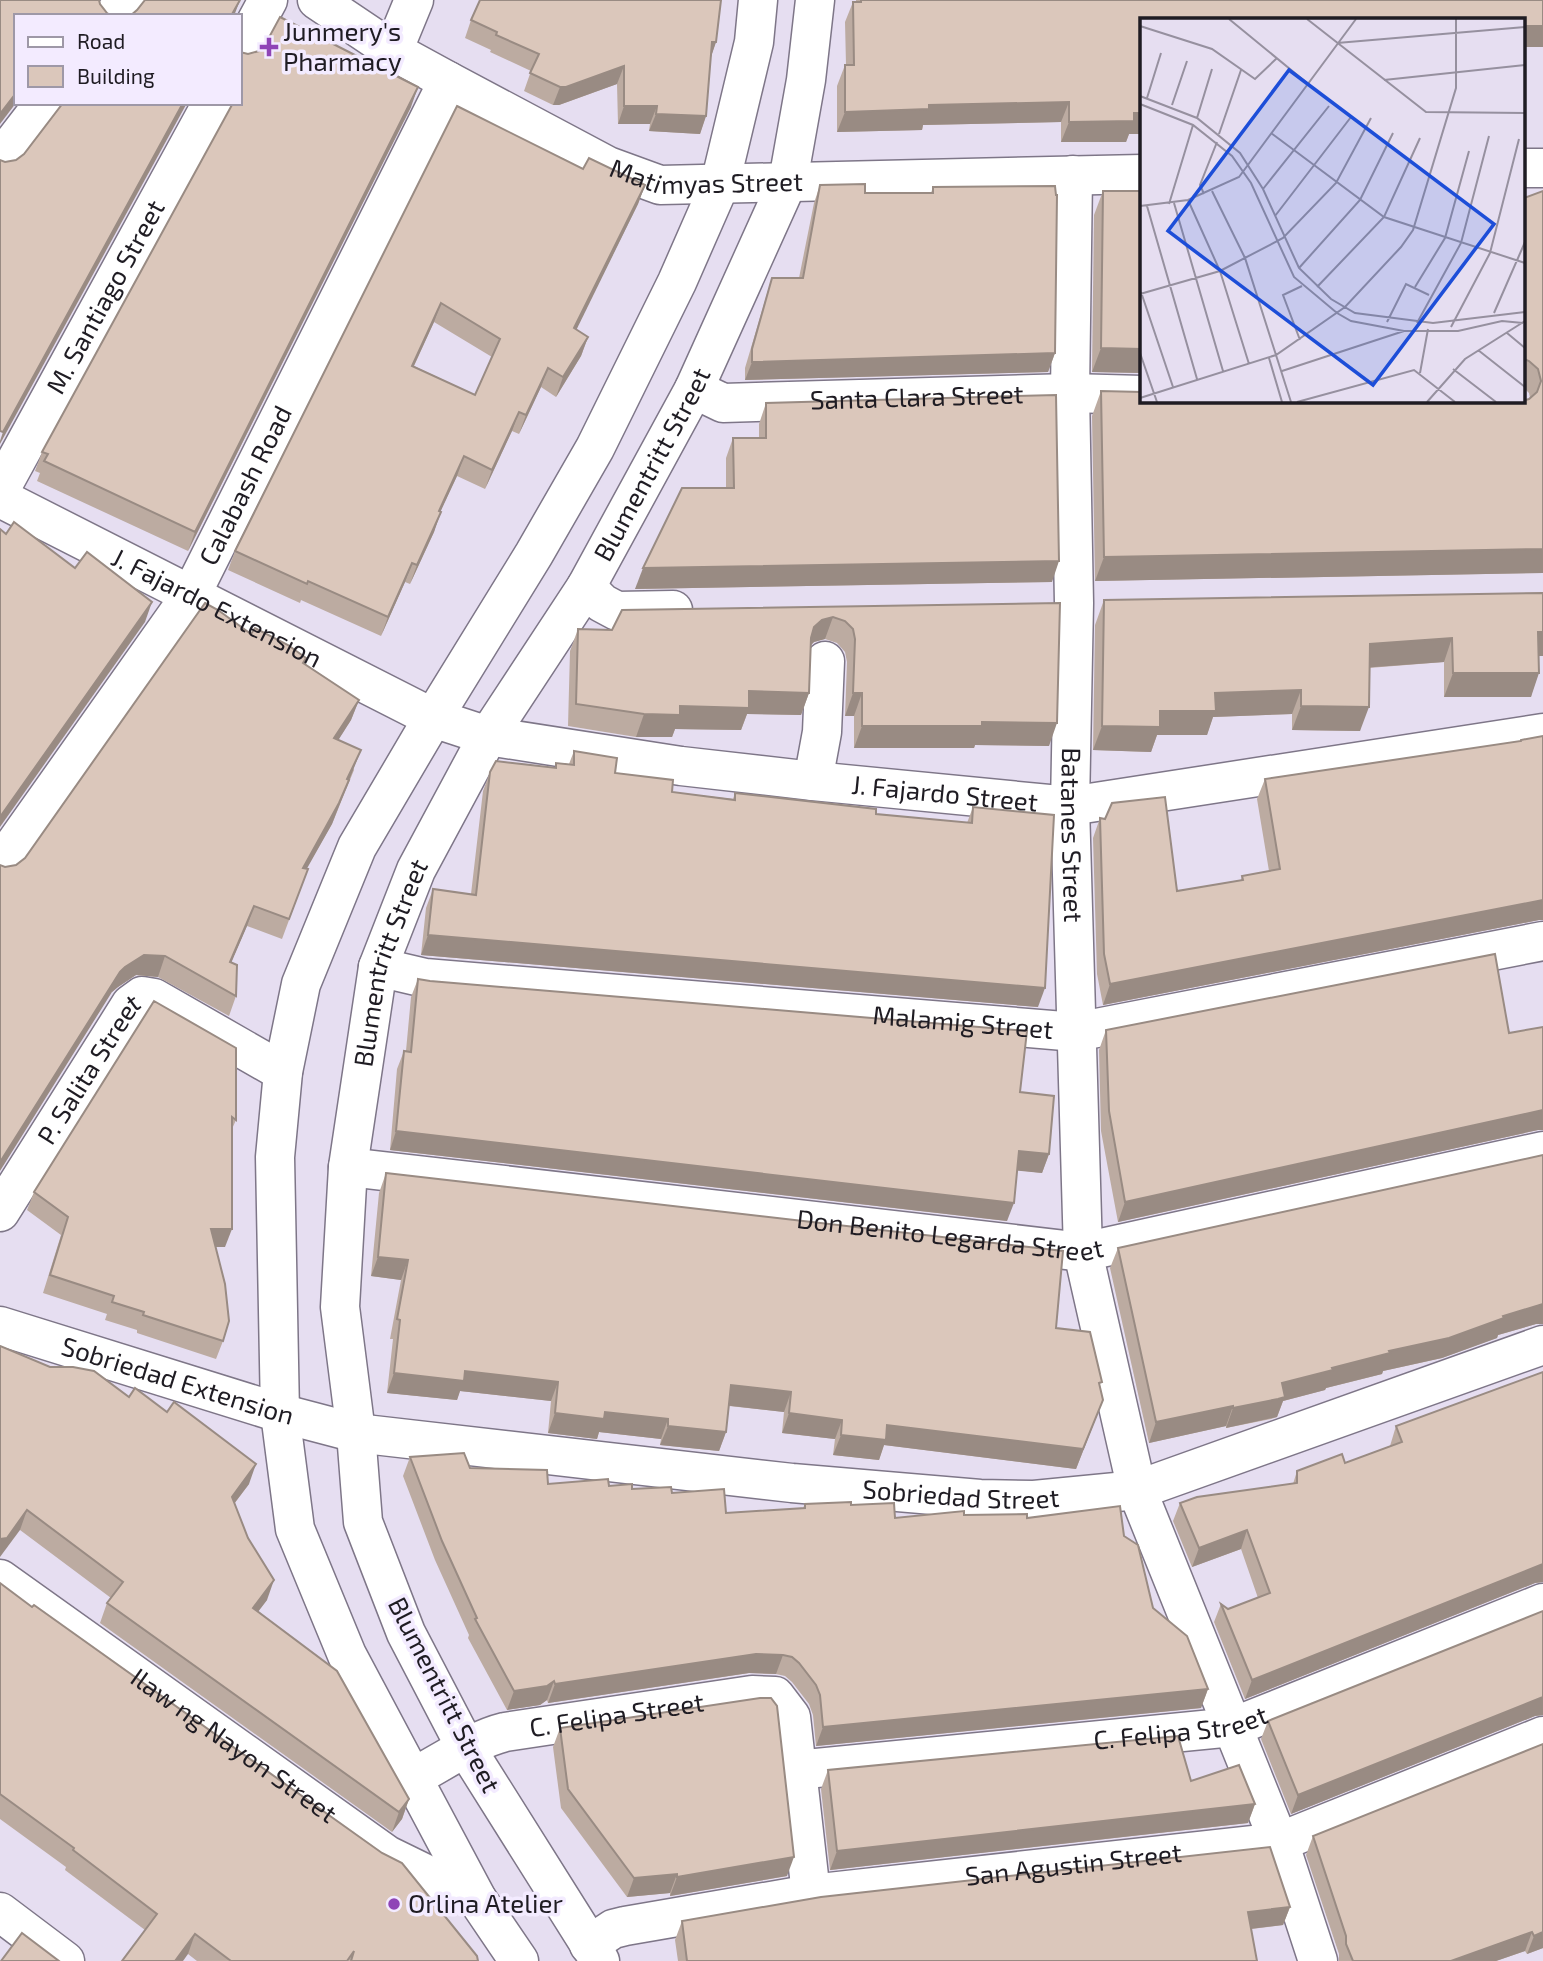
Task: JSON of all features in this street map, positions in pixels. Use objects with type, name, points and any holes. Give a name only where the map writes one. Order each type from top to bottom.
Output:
[{"type":"street","points":[[242,48],[268,0]]},
{"type":"street","name":"Matimyas Street","points":[[317,0],[393,51],[447,81],[608,166],[660,185],[1140,174]]},
{"type":"street","points":[[393,51],[414,0]]},
{"type":"street","points":[[520,1961],[477,1899],[347,1655],[295,1529],[280,1413],[275,1157],[283,1072],[300,984],[357,847],[595,448],[677,282],[720,184],[754,42],[758,0]]},
{"type":"street","name":"Blumentritt Street","points":[[595,1953],[466,1748],[406,1633],[363,1522],[356,1433],[340,1307],[348,1167],[378,967],[416,870],[488,736],[586,587],[694,389],[788,181],[806,80],[815,0]]},
{"type":"street","name":"Calabash Road","points":[[0,865],[191,595],[447,81]]},
{"type":"street","points":[[0,160],[42,105]]},
{"type":"street","name":"M. Santiago Street","points":[[0,490],[211,105]]},
{"type":"street","name":"Batanes Street","points":[[1073,175],[1070,393],[1074,603],[1070,806],[1083,1252],[1138,1490],[1279,1842],[1318,1961]]},
{"type":"street","name":"Santa Clara Street","points":[[694,389],[723,403],[1070,393],[1140,395]]},
{"type":"street","name":"J. Fajardo Extension","points":[[0,498],[433,718]]},
{"type":"street","points":[[586,587],[602,603],[617,611],[700,609]]},
{"type":"street","points":[[813,782],[822,732],[825,661]]},
{"type":"street","name":"J. Fajardo Street","points":[[433,718],[488,736],[681,766],[813,782],[1070,806],[1543,733]]},
{"type":"street","name":"Malamig Street","points":[[378,967],[425,978],[1076,1032],[1543,941]]},
{"type":"street","name":"P. Salita Street","points":[[0,1212],[131,1004],[142,996],[154,998],[283,1072]]},
{"type":"street","name":"Don Benito Legarda Street","points":[[348,1167],[1083,1252],[1543,1151]]},
{"type":"street","name":"Sobriedad Extension","points":[[0,1326],[280,1413],[356,1433]]},
{"type":"street","name":"Sobriedad Street","points":[[356,1433],[792,1483],[980,1499],[1034,1500],[1138,1490],[1543,1345]]},
{"type":"street","name":"Ilaw ng Nayon Street","points":[[0,1578],[387,1855],[477,1899]]},
{"type":"street","name":"C. Felipa Street","points":[[796,1770],[1233,1727],[1543,1603]]},
{"type":"street","name":"C. Felipa Street","points":[[466,1748],[505,1732],[752,1695],[775,1696],[791,1717],[811,1894]]},
{"type":"street","name":"San Agustin Street","points":[[595,1953],[613,1929],[811,1894],[1279,1842],[1543,1736]]},
{"type":"street","points":[[412,1778],[466,1748]]},
{"type":"street","points":[[0,1912],[65,1961]]},
{"type":"building","points":[[0,0],[99,0],[109,14],[14,14],[14,96],[0,114]]},
{"type":"building","points":[[145,0],[240,0],[232,14],[132,14]]},
{"type":"building","points":[[480,0],[721,0],[716,42],[712,42],[706,116],[656,114],[657,106],[624,106],[624,66],[566,87],[560,87],[530,73],[539,54],[496,35],[497,32],[471,20]]},
{"type":"building","points":[[1543,0],[1543,26],[1526,26],[1526,18],[1140,18],[1140,113],[1134,113],[1134,121],[1069,122],[1069,102],[929,105],[929,109],[845,112],[845,65],[854,65],[853,2]]},
{"type":"building","points":[[280,17],[418,87],[195,532],[44,461],[48,454],[42,452],[232,105],[242,105],[242,52],[259,51]]},
{"type":"building","points":[[61,105],[182,105],[3,432],[0,431],[0,160],[16,160],[24,154]]},
{"type":"building","points":[[457,106],[583,169],[589,158],[645,185],[574,328],[588,337],[563,377],[548,368],[526,415],[519,412],[492,470],[464,456],[417,565],[412,563],[388,617],[235,551]],"holes":[[[441,303],[500,339],[475,395],[412,366]]]},
{"type":"building","points":[[865,184],[865,193],[933,193],[933,187],[1055,186],[1055,353],[752,362],[752,349],[772,278],[803,278],[820,185]]},
{"type":"building","points":[[1103,191],[1140,191],[1140,349],[1101,348]]},
{"type":"building","points":[[1543,191],[1543,549],[1104,557],[1101,391],[1140,392],[1140,402],[1526,402],[1537,392],[1541,381],[1538,369],[1526,360],[1526,197]]},
{"type":"building","points":[[1056,395],[1059,561],[643,568],[682,488],[734,488],[733,438],[766,438],[766,403]]},
{"type":"building","points":[[14,522],[75,568],[87,552],[152,602],[0,817],[0,529],[6,534]]},
{"type":"building","points":[[1543,593],[1543,632],[1538,632],[1539,673],[1453,673],[1452,638],[1370,644],[1369,707],[1301,706],[1301,690],[1215,693],[1216,711],[1160,711],[1160,727],[1102,726],[1104,600]]},
{"type":"building","points":[[205,603],[251,634],[255,628],[288,645],[306,658],[303,663],[359,700],[334,738],[361,750],[339,803],[303,868],[308,869],[289,919],[254,906],[230,962],[237,965],[236,996],[165,956],[144,955],[125,967],[0,1162],[0,865],[16,865],[25,858]]},
{"type":"building","points":[[1060,603],[1057,723],[982,722],[982,726],[862,726],[862,693],[853,693],[853,629],[845,621],[833,617],[822,620],[814,627],[811,638],[809,693],[749,691],[749,708],[680,706],[680,715],[644,714],[576,704],[578,629],[612,630],[622,610]]},
{"type":"building","points":[[1543,736],[1543,900],[1110,984],[1104,954],[1100,818],[1105,819],[1112,803],[1165,797],[1177,891],[1243,880],[1242,876],[1280,869],[1265,779]]},
{"type":"building","points":[[574,751],[617,758],[615,773],[673,780],[672,792],[735,800],[735,793],[876,809],[876,814],[972,823],[973,807],[1054,815],[1045,988],[428,935],[433,889],[476,895],[490,772],[496,761],[556,768],[556,763],[574,765]]},
{"type":"building","points":[[1495,954],[1509,1033],[1543,1027],[1543,1110],[1125,1202],[1109,1111],[1106,1030]]},
{"type":"building","points":[[418,979],[1027,1031],[1020,1092],[1054,1096],[1049,1154],[1019,1151],[1014,1203],[396,1131],[404,1051],[411,1052]]},
{"type":"building","points":[[154,1001],[236,1048],[236,1120],[232,1117],[232,1229],[211,1229],[225,1284],[229,1321],[223,1341],[143,1315],[144,1312],[112,1302],[114,1296],[50,1275],[68,1217],[34,1192]]},
{"type":"building","points":[[1543,1155],[1543,1304],[1503,1316],[1504,1318],[1449,1338],[1389,1351],[1390,1353],[1282,1383],[1285,1397],[1156,1422],[1118,1248]]},
{"type":"building","points":[[386,1173],[1063,1251],[1056,1328],[1090,1332],[1102,1382],[1099,1383],[1103,1400],[1083,1449],[887,1425],[886,1440],[841,1435],[842,1420],[789,1413],[791,1392],[731,1385],[726,1432],[668,1426],[668,1419],[605,1412],[604,1419],[555,1413],[558,1382],[465,1371],[464,1381],[394,1373],[400,1320],[397,1319],[408,1260],[378,1257]]},
{"type":"building","points":[[0,1346],[50,1367],[94,1371],[129,1397],[135,1388],[167,1412],[174,1402],[256,1464],[232,1497],[248,1538],[274,1580],[253,1608],[337,1671],[409,1799],[399,1812],[107,1603],[123,1582],[27,1510],[7,1538],[0,1539]]},
{"type":"building","points":[[1543,1372],[1543,1564],[1252,1680],[1221,1604],[1228,1609],[1270,1593],[1247,1530],[1199,1548],[1180,1503],[1197,1497],[1297,1483],[1297,1471],[1342,1454],[1345,1463],[1402,1442],[1396,1426]]},
{"type":"building","points":[[464,1453],[470,1468],[547,1470],[548,1484],[608,1479],[609,1486],[632,1484],[632,1489],[671,1487],[672,1493],[724,1489],[726,1513],[851,1502],[851,1505],[894,1503],[895,1518],[964,1511],[964,1515],[1027,1514],[1027,1518],[1120,1506],[1124,1536],[1138,1545],[1153,1608],[1187,1636],[1208,1689],[823,1727],[820,1695],[816,1685],[799,1663],[792,1657],[783,1655],[756,1654],[555,1684],[554,1681],[547,1686],[514,1691],[475,1619],[477,1618],[442,1541],[410,1457]]},
{"type":"building","points":[[0,1583],[382,1853],[402,1863],[477,1956],[478,1961],[351,1961],[354,1951],[347,1961],[231,1961],[195,1934],[175,1961],[122,1961],[157,1914],[0,1794]]},
{"type":"building","points":[[1543,1611],[1543,1697],[1298,1795],[1268,1721]]},
{"type":"building","points":[[771,1698],[777,1706],[794,1857],[677,1877],[677,1874],[634,1878],[568,1789],[560,1728]]},
{"type":"building","points":[[1178,1736],[1191,1781],[1239,1765],[1255,1804],[837,1851],[828,1770]]},
{"type":"building","points":[[1543,1744],[1543,1932],[1534,1936],[1532,1932],[1451,1961],[1353,1961],[1313,1836]]},
{"type":"building","points":[[1270,1847],[1290,1907],[1248,1912],[1257,1961],[687,1961],[682,1921],[821,1897]]},
{"type":"building","points":[[22,1933],[59,1961],[1,1961]]},
{"type":"place","name":"Junmery's Pharmacy","points":[[269,47]]},
{"type":"place","name":"Orlina Atelier","points":[[394,1904]]}]
